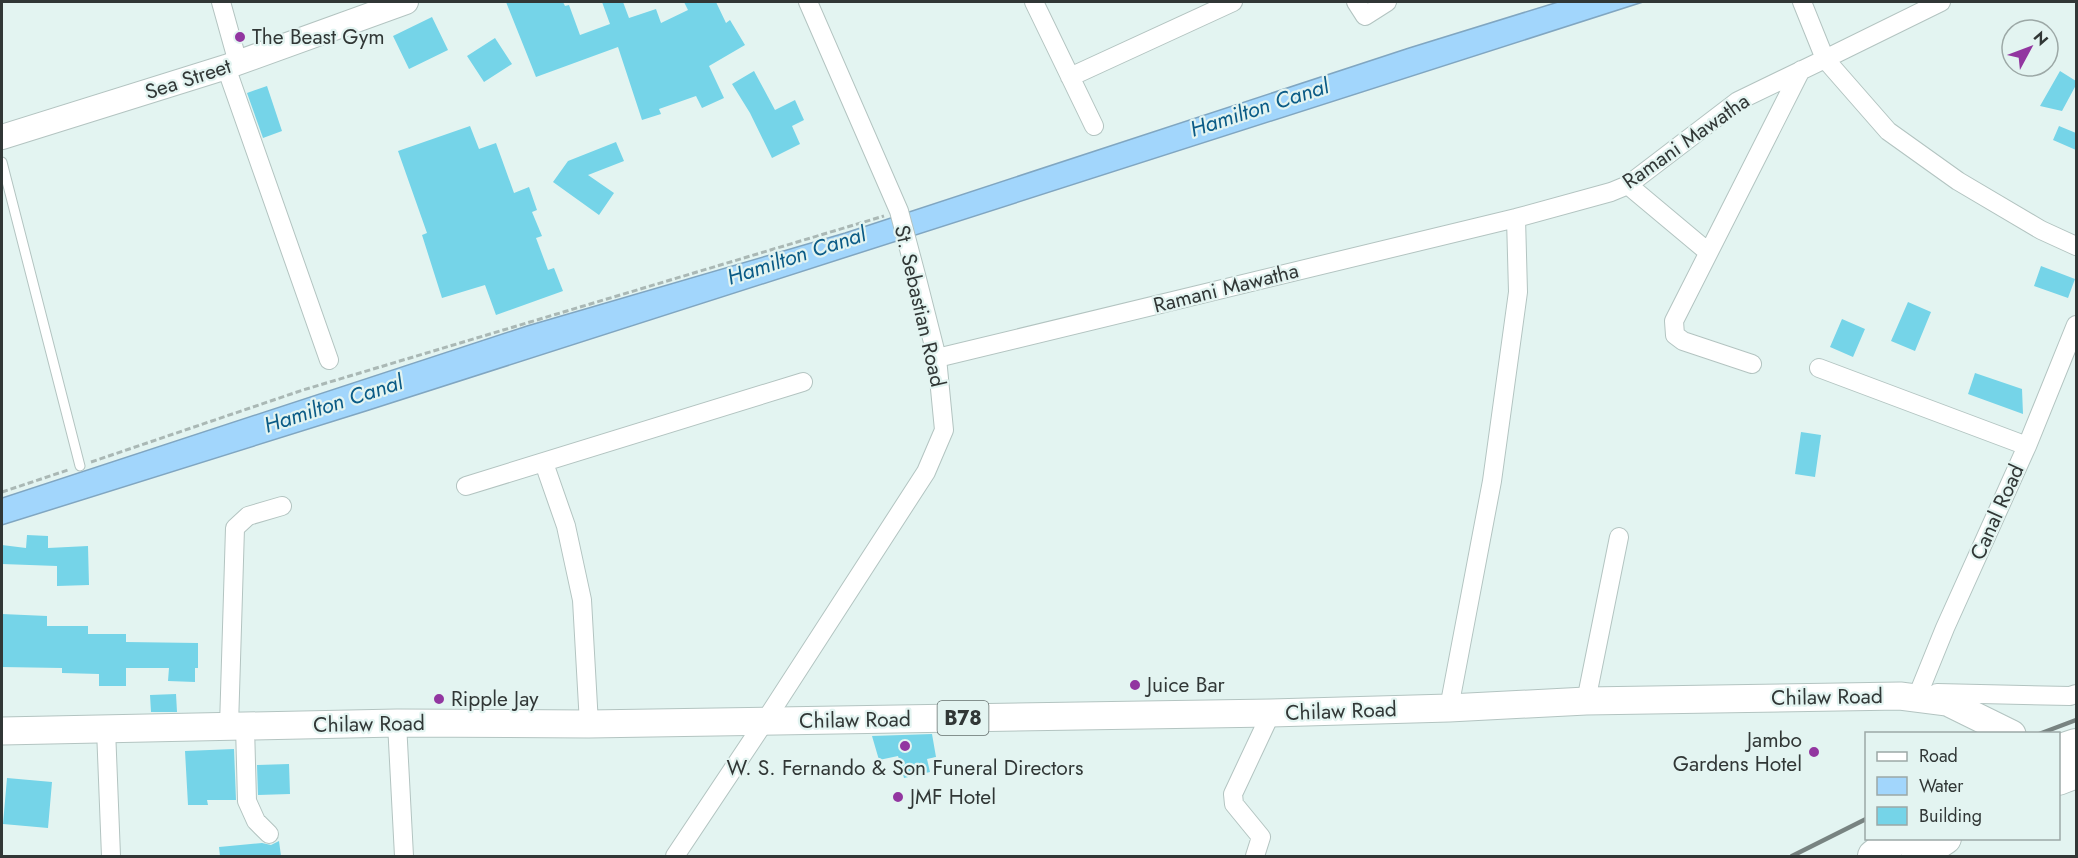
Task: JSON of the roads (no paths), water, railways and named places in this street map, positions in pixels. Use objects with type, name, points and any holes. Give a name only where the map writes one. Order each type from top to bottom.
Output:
[{"type":"highway","points":[[2060,750],[2076,744]]},
{"type":"highway","points":[[2060,778],[2076,772]]},
{"type":"highway","points":[[1874,856],[1894,840]]},
{"type":"highway","points":[[1918,856],[1942,840]]},
{"type":"main road","name":"Chilaw Road","points":[[1920,698],[1965,721],[1977,732]]},
{"type":"main road","name":"Chilaw Road","points":[[2,731],[397,723],[588,724],[1271,713],[1586,701],[1920,698],[1947,702],[2008,732]]},
{"type":"street","points":[[221,2],[232,65],[329,360]]},
{"type":"street","name":"Sea Street","points":[[2,137],[232,65],[406,2]]},
{"type":"street","name":"St. Sebastian Road","points":[[675,856],[926,472],[944,430],[937,358],[899,211],[808,2]]},
{"type":"street","points":[[1034,2],[1094,126]]},
{"type":"street","points":[[1070,77],[1233,2]]},
{"type":"street","points":[[1356,2],[1365,16],[1388,2]]},
{"type":"street","points":[[1802,2],[1826,59],[1888,131],[1958,181],[2041,230],[2076,246]]},
{"type":"street","name":"Ramani Mawatha","points":[[937,358],[1516,218],[1611,192],[1628,185],[1738,100],[1941,2]]},
{"type":"street","points":[[1752,364],[1683,341],[1675,335],[1674,321],[1802,70]]},
{"type":"street","points":[[1628,185],[1708,252]]},
{"type":"street","points":[[1449,708],[1492,482],[1518,292],[1516,218]]},
{"type":"street","name":"Canal Road","points":[[1920,698],[1945,628],[2027,446],[2076,325]]},
{"type":"street","points":[[1819,368],[2027,446]]},
{"type":"street","points":[[466,486],[803,382]]},
{"type":"street","points":[[544,463],[566,525],[582,600],[588,724]]},
{"type":"street","points":[[270,834],[256,821],[247,801],[237,726],[235,528],[248,516],[282,506]]},
{"type":"street","points":[[1586,701],[1619,537]]},
{"type":"street","points":[[1920,698],[1937,693],[2070,696],[2076,694]]},
{"type":"street","points":[[1254,856],[1262,837],[1234,804],[1233,795],[1271,713]]},
{"type":"street","points":[[397,723],[404,856]]},
{"type":"street","points":[[106,729],[111,856]]},
{"type":"lane","points":[[2,162],[80,466]]},
{"type":"water","name":"Hamilton Canal","points":[[1558,2],[1643,2],[366,411],[2,525],[2,498],[527,326],[845,233],[1409,48]]},
{"type":"railway","points":[[2044,732],[2076,720]]},
{"type":"railway","points":[[1792,856],[1865,820]]},
{"type":"place","name":"The Beast Gym","points":[[240,37]]},
{"type":"place","name":"Juice Bar","points":[[1135,685]]},
{"type":"place","name":"Ripple Jay","points":[[439,699]]},
{"type":"place","name":"W. S. Fernando & Son Funeral Directors","points":[[905,746]]},
{"type":"place","name":"Jambo Gardens Hotel","points":[[1814,752]]},
{"type":"place","name":"JMF Hotel","points":[[898,797]]}]
